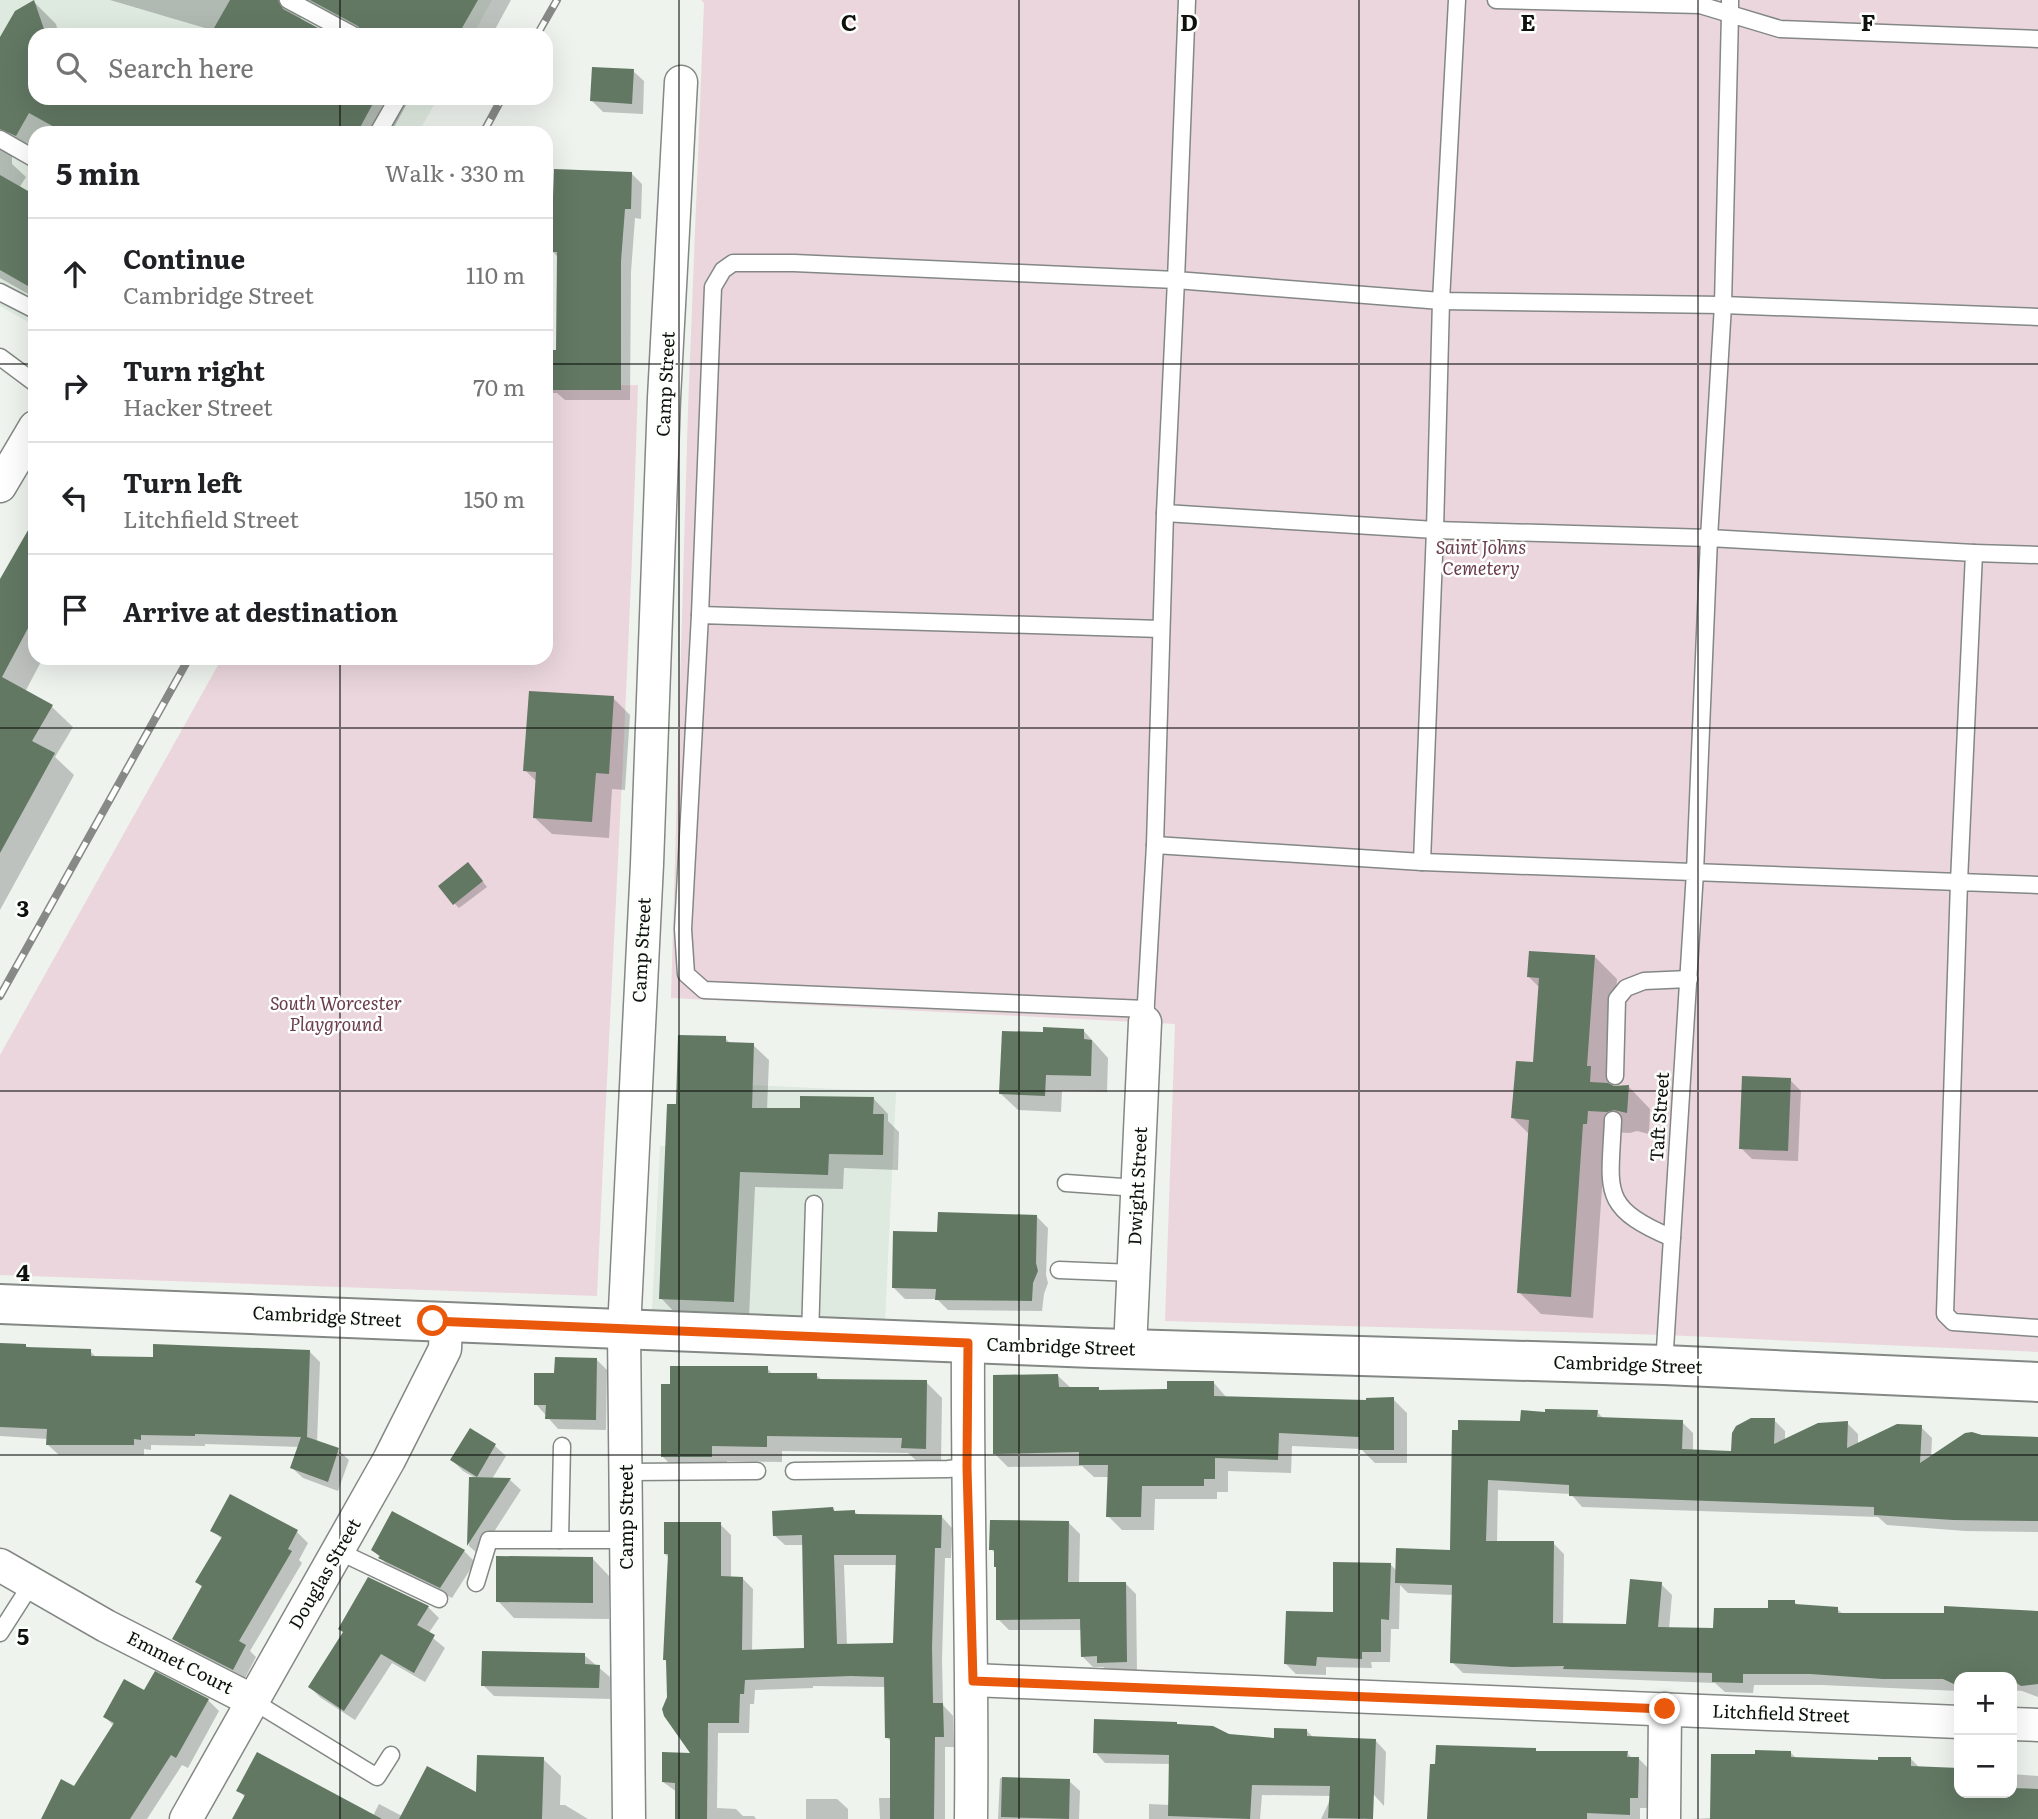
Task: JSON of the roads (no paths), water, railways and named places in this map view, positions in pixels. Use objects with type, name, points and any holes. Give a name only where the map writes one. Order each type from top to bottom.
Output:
[{"type":"main road","name":"Cambridge Street","points":[[0,1304],[624,1330],[1335,1357],[1664,1366],[2038,1382]]},
{"type":"street","name":"Camp Street","points":[[629,1819],[624,1330],[647,864],[664,398],[681,82]]},
{"type":"street","points":[[0,486],[28,439]]},
{"type":"street","name":"Dwight Street","points":[[1130,1349],[1145,1016]]},
{"type":"street","name":"Douglas Street","points":[[186,1819],[389,1461],[445,1349],[446,1322]]},
{"type":"street","points":[[968,1343],[967,1467],[973,1681],[971,1819]]},
{"type":"street","name":"Emmet Court","points":[[0,1565],[106,1626],[253,1701]]},
{"type":"street","name":"Litchfield Street","points":[[973,1681],[1954,1722]]},
{"type":"street","points":[[1664,1819],[1665,1709]]},
{"type":"street","points":[[2017,1724],[2038,1725]]},
{"type":"lane","points":[[288,0],[340,28]]},
{"type":"lane","points":[[1187,0],[1176,280],[1165,513],[1155,845],[1145,1016],[704,990],[686,974],[683,929],[700,615],[713,288],[723,270],[733,263],[794,263],[1176,280],[1441,301],[1723,305],[2038,317]]},
{"type":"lane","points":[[1422,862],[1441,301],[1457,0]]},
{"type":"lane","points":[[1496,0],[1730,7],[1780,29],[2038,39]]},
{"type":"lane","name":"Taft Street","points":[[1664,1366],[1695,872],[1709,538],[1723,305],[1730,7]]},
{"type":"lane","points":[[382,126],[394,105]]},
{"type":"lane","points":[[0,139],[28,155]]},
{"type":"lane","points":[[0,292],[28,306]]},
{"type":"lane","points":[[0,357],[28,378]]},
{"type":"lane","points":[[1165,513],[1435,530],[1709,538],[2038,555]]},
{"type":"lane","points":[[1974,553],[1959,882],[1945,1314],[1953,1322],[2038,1328]]},
{"type":"lane","points":[[700,615],[1161,629]]},
{"type":"lane","points":[[1155,845],[1422,862],[2038,885]]},
{"type":"lane","points":[[1615,1076],[1617,999],[1626,988],[1644,981],[1689,979]]},
{"type":"lane","points":[[1613,1120],[1610,1180],[1613,1196],[1624,1211],[1644,1226],[1672,1238]]},
{"type":"lane","points":[[1066,1184],[1137,1188]]},
{"type":"lane","points":[[810,1337],[814,1204]]},
{"type":"lane","points":[[1059,1269],[1134,1273]]},
{"type":"lane","points":[[560,1540],[562,1446]]},
{"type":"lane","points":[[794,1471],[967,1467]]},
{"type":"lane","points":[[627,1472],[757,1471]]},
{"type":"lane","points":[[476,1583],[489,1540],[627,1540]]},
{"type":"lane","points":[[338,1551],[439,1599]]},
{"type":"lane","points":[[0,1633],[32,1583]]},
{"type":"lane","points":[[253,1701],[377,1777],[391,1755]]},
{"type":"railway","points":[[541,28],[557,0]]},
{"type":"railway","points":[[487,126],[498,105]]},
{"type":"railway","points":[[0,996],[185,665]]},
{"type":"park label","name":"Saint Johns Cemetery","points":[[1481,558]]},
{"type":"park label","name":"South Worcester Playground","points":[[336,1014]]}]
